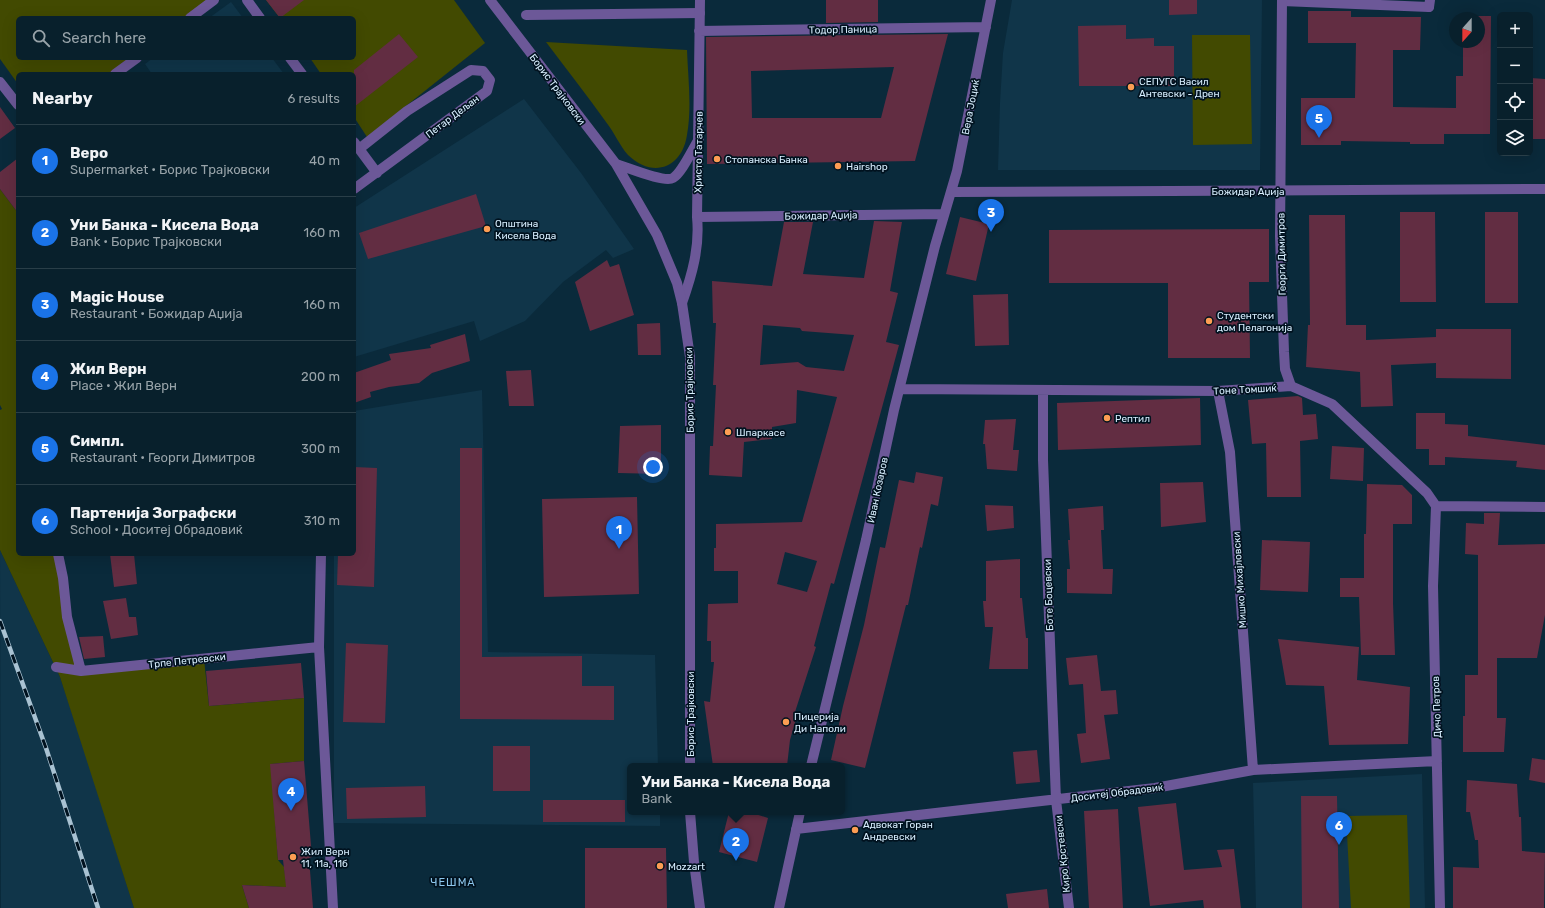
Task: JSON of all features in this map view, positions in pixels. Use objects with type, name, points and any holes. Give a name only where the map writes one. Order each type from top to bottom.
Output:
[{"type":"street","points":[[193,16],[214,0]]},
{"type":"street","points":[[247,0],[259,16]]},
{"type":"street","name":"Борис Трајковски","points":[[490,0],[616,164],[657,235],[677,283],[682,303],[690,356],[690,763]]},
{"type":"street","name":"Христо Татарчев","points":[[682,303],[692,274],[698,227],[700,0]]},
{"type":"street","name":"Вера Јоциќ","points":[[944,214],[952,192],[991,0]]},
{"type":"street","points":[[1282,0],[1430,4]]},
{"type":"street","name":"Георги Димитров","points":[[1282,0],[1280,236],[1284,352],[1286,369],[1291,386]]},
{"type":"street","points":[[526,15],[700,13]]},
{"type":"street","name":"Тодор Паница","points":[[700,31],[986,27]]},
{"type":"street","points":[[118,72],[134,60]]},
{"type":"street","points":[[292,60],[300,72]]},
{"type":"street","name":"Петар Дељан","points":[[356,188],[376,173],[487,91],[490,80],[483,71],[471,70],[356,146],[376,173]]},
{"type":"street","points":[[0,82],[16,102]]},
{"type":"street","points":[[616,164],[663,179],[672,178],[678,173],[698,139]]},
{"type":"street","name":"Божидар Аџија","points":[[952,192],[1545,189]]},
{"type":"street","name":"Божидар Аџија","points":[[697,217],[944,214]]},
{"type":"street","name":"Иван Козаров","points":[[813,763],[866,540],[900,389],[944,214]]},
{"type":"street","name":"Тоне Томшиќ","points":[[900,389],[1218,391],[1291,386],[1332,404],[1427,493],[1436,506]]},
{"type":"street","name":"Боте Боцевски","points":[[1043,391],[1043,460],[1056,800]]},
{"type":"street","name":"Мишко Михајловски","points":[[1218,391],[1230,452],[1253,770]]},
{"type":"street","points":[[1436,506],[1545,507]]},
{"type":"street","name":"Дичо Петров","points":[[1436,506],[1433,586],[1440,908]]},
{"type":"street","points":[[58,556],[63,578],[67,617],[80,671]]},
{"type":"street","points":[[321,556],[319,647],[333,908]]},
{"type":"street","name":"Трпе Петревски","points":[[56,667],[80,671],[319,647]]},
{"type":"street","name":"Доситеј Обрадовиќ","points":[[796,830],[1155,788],[1253,770],[1437,760]]},
{"type":"street","name":"Киро Крстевски","points":[[1056,800],[1069,908]]},
{"type":"street","points":[[690,815],[700,908]]},
{"type":"street","points":[[779,908],[799,815]]},
{"type":"shaded area","name":"СЕПУГС Васил Антевски - Дрен","points":[[1012,0],[1262,0],[1260,170],[998,170],[1003,53]]},
{"type":"shaded area","points":[[231,2],[242,16],[212,16]]},
{"type":"shaded area","points":[[150,60],[274,60],[282,72],[151,72],[145,64]]},
{"type":"shaded area","name":"Општина Кисела Вода","points":[[524,99],[581,173],[634,249],[613,258],[606,250],[563,282],[525,321],[480,341],[474,321],[356,356],[356,207]]},
{"type":"shaded area","points":[[482,390],[488,652],[655,655],[658,763],[627,763],[627,815],[660,815],[660,826],[334,823],[334,556],[356,556],[356,411]]},
{"type":"shaded area","points":[[0,550],[60,677],[86,754],[134,908],[1,908]]},
{"type":"shaded area","points":[[1422,774],[1425,908],[1256,908],[1253,783]]},
{"type":"green space","points":[[0,0],[210,0],[189,16],[16,16],[16,60],[129,60],[113,72],[16,72],[16,81],[0,59]]},
{"type":"green space","points":[[266,0],[454,0],[485,43],[367,137],[356,120],[356,72],[320,72],[311,60],[356,60],[356,16],[278,16]]},
{"type":"green space","points":[[1192,35],[1250,35],[1252,144],[1193,145]]},
{"type":"green space","points":[[546,42],[687,50],[689,114],[687,135],[684,146],[673,162],[656,168],[647,167],[628,155],[599,112]]},
{"type":"green space","points":[[0,189],[16,210],[16,556],[58,556],[81,671],[204,659],[209,706],[304,698],[304,761],[271,764],[278,860],[284,867],[287,891],[283,887],[242,885],[249,908],[134,908],[60,677],[0,550],[0,410],[2,409],[0,405]]},
{"type":"green space","points":[[1407,815],[1410,908],[1351,908],[1346,816]]},
{"type":"building","points":[[266,0],[304,0],[283,16],[278,16]]},
{"type":"building","points":[[826,0],[878,0],[878,22],[826,23]]},
{"type":"building","points":[[1169,0],[1197,0],[1197,14],[1169,15]]},
{"type":"building","points":[[1308,11],[1351,11],[1351,17],[1421,17],[1420,50],[1393,50],[1393,107],[1456,108],[1456,76],[1463,76],[1463,48],[1485,48],[1485,16],[1491,16],[1490,134],[1444,134],[1444,144],[1341,141],[1341,145],[1301,145],[1301,98],[1355,98],[1356,43],[1308,43]]},
{"type":"building","points":[[1126,25],[1126,39],[1154,38],[1154,46],[1174,46],[1174,86],[1079,86],[1078,26]]},
{"type":"building","points":[[399,34],[418,57],[356,105],[356,72],[354,72],[354,70]]},
{"type":"building","points":[[948,34],[915,161],[707,164],[706,37]],"holes":[[[894,67],[881,118],[752,118],[751,71]]]},
{"type":"building","points":[[1533,78],[1545,79],[1545,139],[1533,139]]},
{"type":"building","points":[[0,107],[15,128],[0,139]]},
{"type":"building","points":[[16,160],[16,210],[0,189],[0,172]]},
{"type":"building","points":[[476,194],[486,226],[368,259],[359,233]]},
{"type":"building","points":[[1400,212],[1435,212],[1436,302],[1400,302]]},
{"type":"building","points":[[1485,212],[1518,212],[1518,303],[1485,303]]},
{"type":"building","points":[[1309,215],[1345,215],[1346,325],[1366,325],[1366,340],[1436,337],[1436,329],[1511,329],[1511,379],[1436,378],[1436,363],[1391,365],[1393,406],[1361,407],[1360,372],[1306,367],[1308,325],[1310,325]]},
{"type":"building","points":[[960,217],[989,224],[976,281],[946,274]]},
{"type":"building","points":[[874,221],[902,222],[890,291],[898,293],[886,342],[899,345],[834,584],[831,583],[814,646],[816,647],[795,712],[798,712],[790,740],[787,763],[713,763],[704,701],[710,702],[714,662],[711,662],[711,641],[707,641],[708,604],[738,603],[738,571],[714,571],[716,524],[802,522],[837,397],[797,390],[796,423],[772,427],[772,439],[744,442],[742,477],[709,475],[710,446],[713,446],[716,385],[713,385],[716,323],[713,323],[712,281],[772,286],[784,222],[813,222],[803,274],[864,278]],"holes":[[[763,325],[800,328],[802,331],[854,335],[844,371],[806,367],[798,362],[760,365]],[[785,552],[817,561],[807,592],[777,584]]]},
{"type":"building","name":"Студентски дом Пелагонија","points":[[1269,229],[1269,282],[1249,282],[1250,358],[1168,358],[1168,283],[1049,283],[1049,230]]},
{"type":"building","points":[[607,260],[610,267],[619,264],[634,315],[590,331],[575,282]]},
{"type":"building","points":[[1008,294],[1009,345],[975,346],[973,295]]},
{"type":"building","points":[[660,323],[661,355],[638,355],[637,324]]},
{"type":"building","points":[[465,334],[470,361],[432,373],[419,383],[389,387],[370,392],[371,397],[356,402],[356,372],[391,360],[389,354],[431,348],[430,345]]},
{"type":"building","points":[[531,370],[534,406],[509,406],[506,371]]},
{"type":"building","points":[[1298,396],[1302,398],[1303,415],[1316,414],[1318,439],[1300,441],[1301,497],[1267,497],[1266,443],[1252,444],[1248,400]]},
{"type":"building","points":[[1200,398],[1201,445],[1058,450],[1057,403]]},
{"type":"building","points":[[1416,413],[1445,413],[1445,424],[1468,425],[1468,436],[1545,445],[1545,470],[1516,467],[1517,461],[1445,457],[1445,465],[1429,465],[1429,449],[1416,449]]},
{"type":"building","points":[[1016,419],[1013,450],[1019,450],[1017,471],[987,469],[985,444],[983,444],[985,420]]},
{"type":"building","points":[[661,425],[661,474],[618,473],[620,426]]},
{"type":"building","points":[[1332,446],[1364,448],[1363,481],[1330,479]]},
{"type":"building","points":[[460,448],[482,448],[482,657],[582,656],[582,686],[614,686],[614,720],[460,719]]},
{"type":"building","points":[[356,467],[377,468],[374,587],[337,585],[338,556],[356,556]]},
{"type":"building","points":[[916,472],[943,477],[938,506],[931,504],[908,605],[906,605],[865,768],[831,760],[864,625],[880,547],[885,548],[899,480],[914,483]]},
{"type":"building","points":[[1203,482],[1206,522],[1161,527],[1160,483]]},
{"type":"building","points":[[1367,484],[1402,485],[1412,495],[1412,524],[1393,524],[1393,603],[1395,655],[1361,655],[1359,597],[1340,597],[1340,578],[1364,578],[1364,534],[1366,534]]},
{"type":"building","points":[[637,497],[639,594],[544,597],[542,499]]},
{"type":"building","points":[[985,505],[1013,506],[1014,528],[987,531]]},
{"type":"building","points":[[1103,506],[1104,530],[1101,530],[1103,569],[1113,569],[1112,594],[1067,593],[1067,569],[1070,569],[1068,509]]},
{"type":"building","points":[[1484,513],[1500,513],[1498,545],[1545,544],[1545,615],[1537,658],[1497,658],[1497,718],[1506,718],[1504,752],[1463,752],[1465,675],[1478,675],[1478,555],[1465,554],[1466,523],[1484,524]]},
{"type":"building","points":[[1262,540],[1310,542],[1308,592],[1260,590]]},
{"type":"building","points":[[110,556],[134,556],[137,584],[114,587]]},
{"type":"building","points":[[1020,559],[1020,598],[1022,598],[1026,638],[1028,638],[1028,669],[989,669],[993,627],[985,627],[983,601],[986,601],[986,561]]},
{"type":"building","points":[[126,598],[129,617],[136,617],[138,635],[111,639],[103,601]]},
{"type":"building","points":[[103,636],[105,657],[84,659],[79,637]]},
{"type":"building","points":[[1278,639],[1359,647],[1357,680],[1410,687],[1408,744],[1329,745],[1324,686],[1286,685]]},
{"type":"building","points":[[346,643],[388,645],[385,723],[343,722]]},
{"type":"building","points":[[1097,655],[1101,691],[1116,690],[1118,714],[1104,715],[1110,759],[1081,763],[1077,734],[1086,733],[1083,684],[1069,685],[1066,658]]},
{"type":"building","points":[[301,663],[304,698],[209,706],[206,671]]},
{"type":"building","points":[[493,746],[530,746],[530,791],[493,791]]},
{"type":"building","points":[[1037,750],[1040,782],[1016,784],[1013,752]]},
{"type":"building","points":[[1532,758],[1545,760],[1545,783],[1529,780]]},
{"type":"building","points":[[304,761],[312,857],[309,858],[313,908],[249,908],[242,885],[286,887],[283,860],[278,860],[270,764]]},
{"type":"building","points":[[1467,780],[1517,784],[1519,817],[1521,817],[1522,851],[1545,853],[1544,908],[1453,908],[1453,867],[1479,868],[1478,840],[1475,840],[1470,812],[1466,812]]},
{"type":"building","points":[[425,786],[426,817],[347,819],[346,788]]},
{"type":"building","points":[[1301,796],[1337,796],[1339,908],[1302,908]]},
{"type":"building","points":[[543,800],[625,800],[625,822],[543,822]]},
{"type":"building","points":[[1176,803],[1184,870],[1222,867],[1217,850],[1234,849],[1241,908],[1204,908],[1203,900],[1150,906],[1138,807]]},
{"type":"building","points":[[1118,809],[1123,908],[1089,908],[1084,811]]},
{"type":"building","points":[[728,815],[758,815],[768,818],[757,862],[719,852]]},
{"type":"building","points":[[585,848],[666,848],[667,908],[585,908]]},
{"type":"building","points":[[1047,889],[1049,908],[1008,908],[1006,894]]},
{"type":"railway","points":[[0,621],[46,748],[98,908]]},
{"type":"place","name":"СЕПУГС Васил Антевски - Дрен","points":[[1131,87]]},
{"type":"place","name":"Симпл.","points":[[1319,138]]},
{"type":"place","name":"Стопанска Банка","points":[[717,159]]},
{"type":"place","name":"Hairshop","points":[[838,166]]},
{"type":"place","name":"Општина Кисела Вода","points":[[487,229]]},
{"type":"place","name":"Magic House","points":[[991,232]]},
{"type":"place","name":"Студентски дом Пелагонија","points":[[1209,321]]},
{"type":"place","name":"Рептил","points":[[1107,418]]},
{"type":"place","name":"Шпаркасе","points":[[728,432]]},
{"type":"place","name":"Веро","points":[[619,549]]},
{"type":"place","name":"Пицерија Ди Наполи","points":[[786,722]]},
{"type":"place","name":"Жил Верн","points":[[291,811]]},
{"type":"place","name":"Адвокат Горан Андревски","points":[[855,830]]},
{"type":"place","name":"Партенија Зографски","points":[[1339,845]]},
{"type":"place","name":"Жил Верн 11, 11а, 11б","points":[[293,857]]},
{"type":"place","name":"Уни Банка - Кисела Вода","points":[[736,861]]},
{"type":"place","name":"Mozzart","points":[[660,866]]},
{"type":"district","name":"ЧЕШМА","points":[[453,882]]}]
